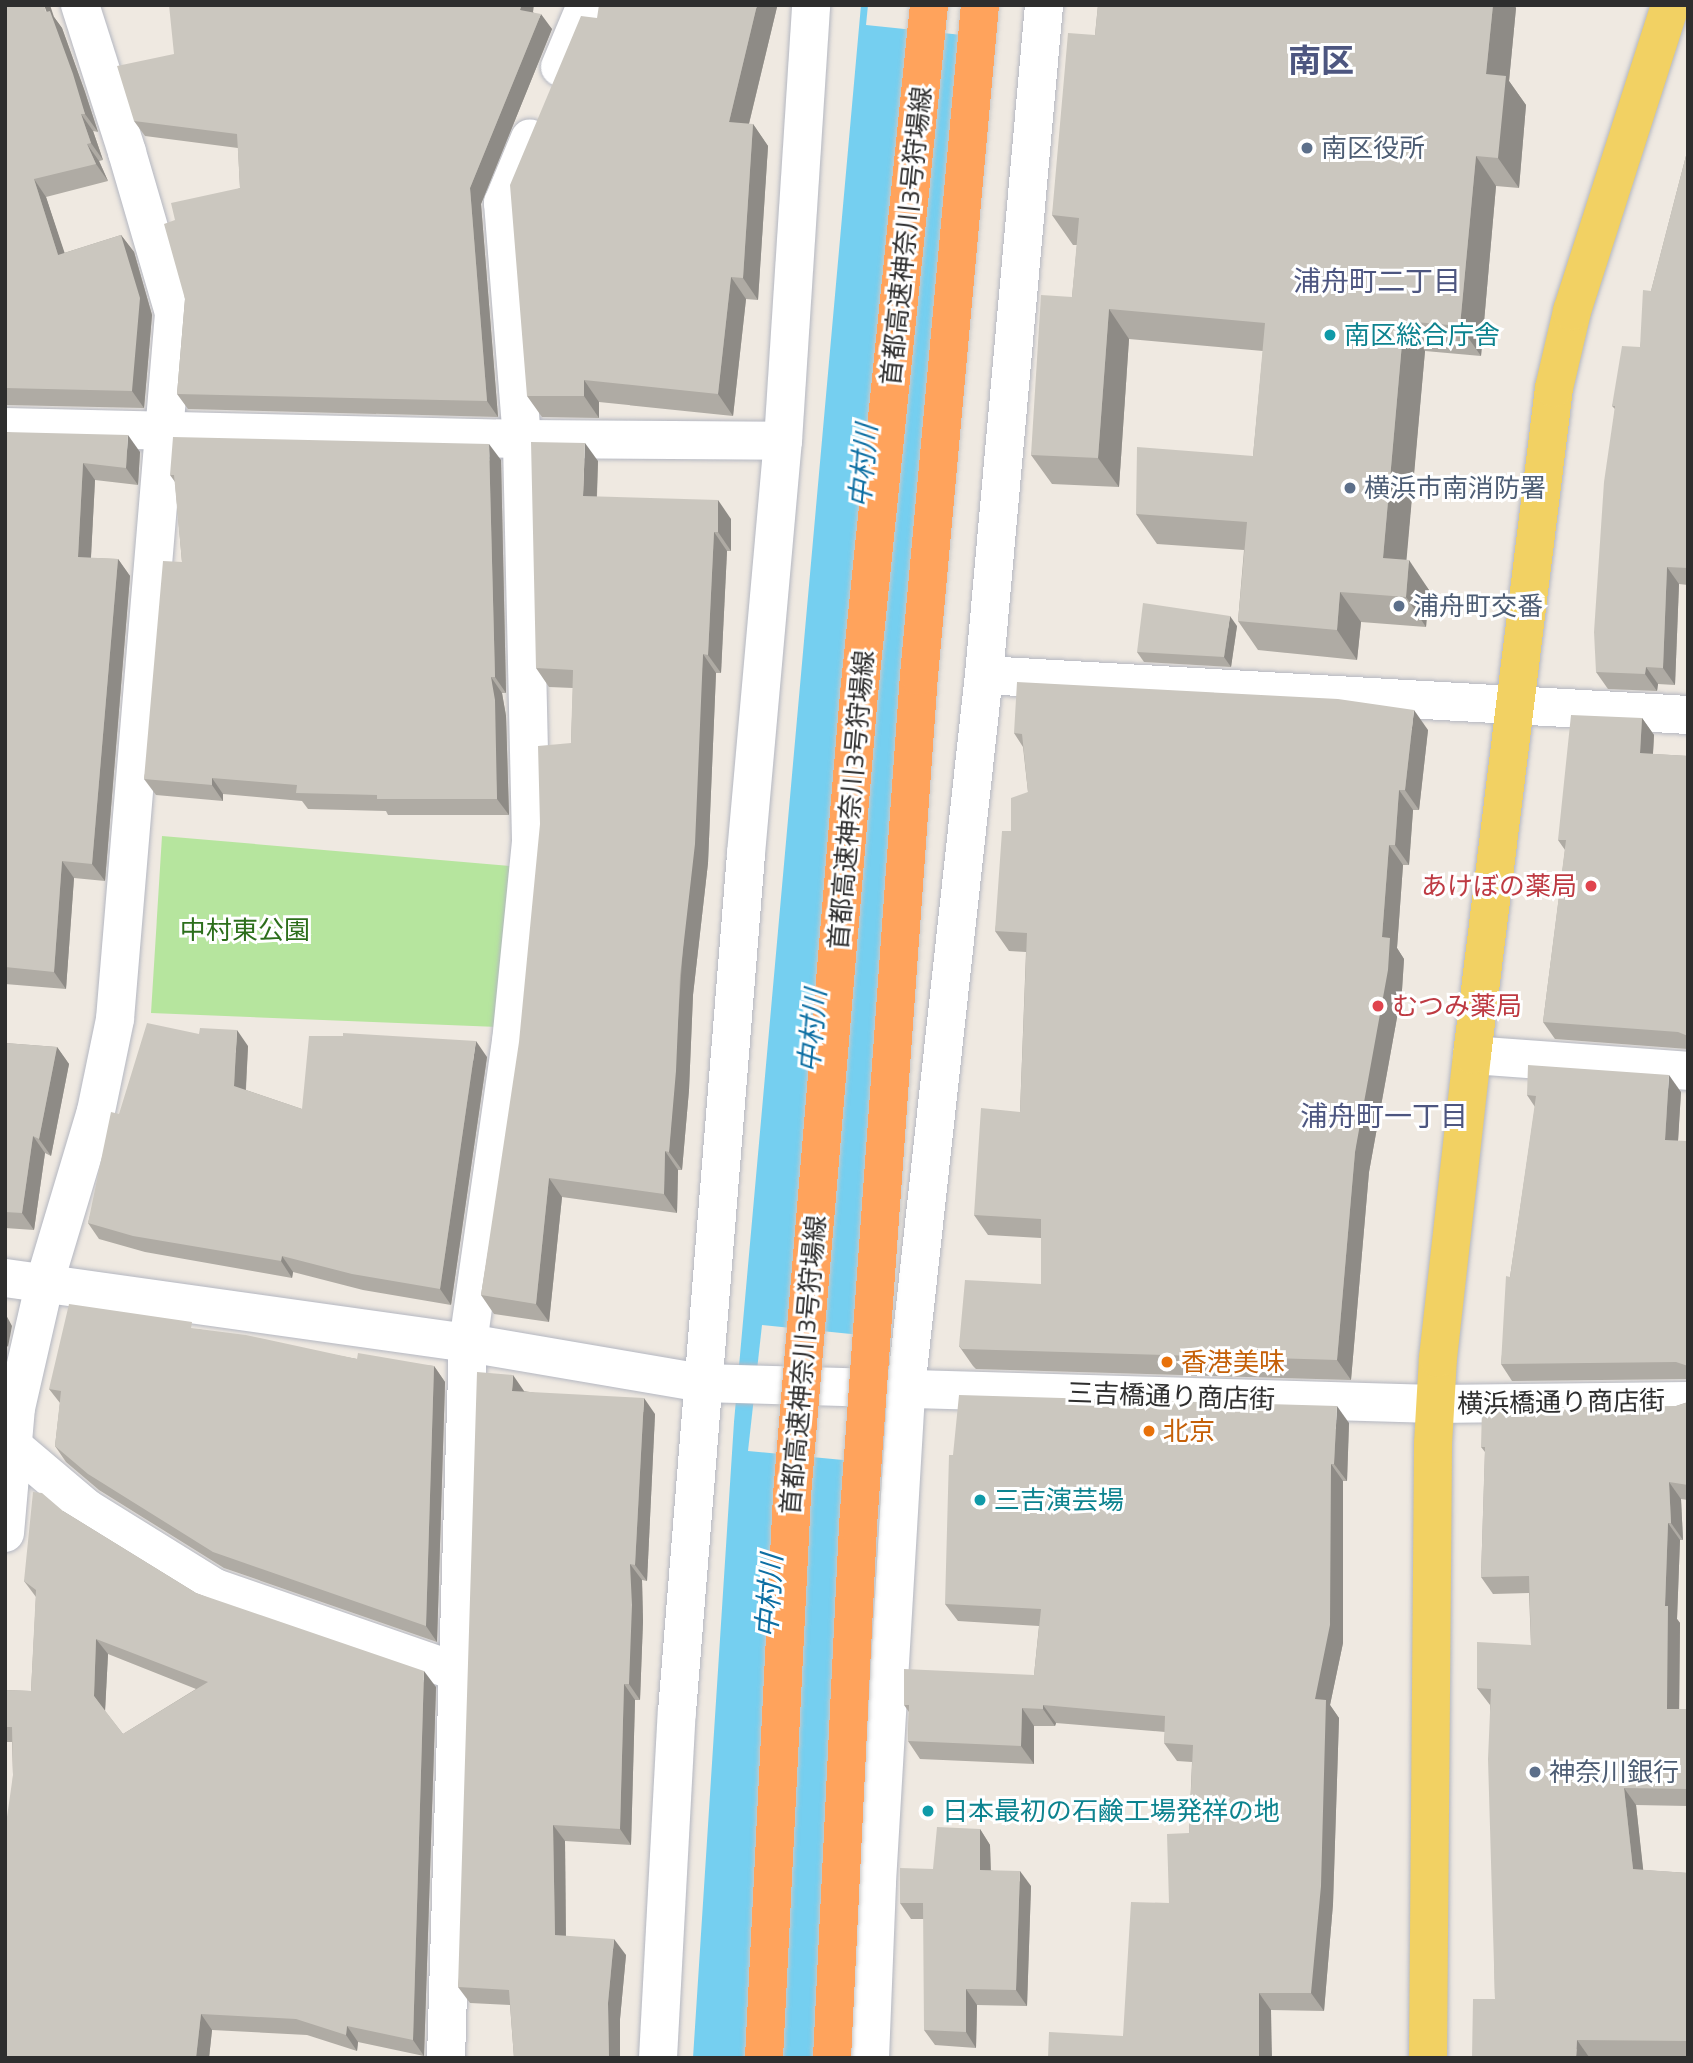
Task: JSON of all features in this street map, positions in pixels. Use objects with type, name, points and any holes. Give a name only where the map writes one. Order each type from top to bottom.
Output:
[{"type":"highway","name":"首都高速神奈川3号狩場線","points":[[764,2058],[792,1494],[859,694],[929,5]]},
{"type":"highway","name":"首都高速神奈川3号狩場線","points":[[832,2058],[858,1526],[919,677],[980,5]]},
{"type":"main road","points":[[1428,2058],[1435,1404],[1472,1055],[1554,388],[1573,311],[1670,5]]},
{"type":"street","points":[[5,1533],[11,1430],[45,1281],[96,1111],[115,1019],[174,313],[128,152],[80,5]]},
{"type":"street","points":[[446,2058],[468,1343],[511,1042],[531,840],[522,439],[503,203],[586,5]]},
{"type":"street","points":[[658,2058],[677,1712],[702,1383],[783,441],[811,5]]},
{"type":"street","points":[[870,2058],[877,1882],[906,1389],[985,675],[1044,5]]},
{"type":"street","points":[[5,427],[522,439],[783,441]]},
{"type":"street","points":[[985,675],[1688,715]]},
{"type":"street","points":[[1472,1055],[1688,1071]]},
{"type":"street","name":"三吉橋通り商店街","points":[[5,1278],[45,1281],[468,1343],[702,1383],[1435,1404]]},
{"type":"street","name":"横浜橋通り商店街","points":[[1435,1404],[1688,1401]]},
{"type":"street","points":[[11,1430],[86,1508],[215,1588],[458,1672]]},
{"type":"green space","name":"中村東公園","points":[[162,836],[510,866],[498,1027],[151,1013]]},
{"type":"water","name":"中村川","points":[[861,5],[990,5],[901,880],[833,2058],[693,2058],[734,1422]]},
{"type":"pier","points":[[868,5],[993,5],[991,38],[866,25]]},
{"type":"pier","points":[[762,1325],[871,1336],[864,1462],[748,1451]]},
{"type":"building","points":[[5,5],[44,5],[46,12],[50,11],[73,74],[85,114],[81,114],[91,143],[87,144],[96,164],[34,179],[58,255],[121,235],[140,298],[132,391],[5,388]]},
{"type":"building","points":[[169,5],[521,5],[520,10],[541,14],[470,188],[487,401],[177,394],[185,299],[164,224],[175,220],[171,203],[240,188],[237,134],[134,121],[117,66],[174,54]]},
{"type":"building","points":[[599,5],[757,5],[729,122],[753,124],[743,278],[731,277],[718,394],[584,380],[584,396],[527,396],[510,185],[581,16],[597,18]]},
{"type":"building","name":"南区総合庁舎","points":[[1098,5],[1493,5],[1486,74],[1506,76],[1498,158],[1476,156],[1460,326],[1404,321],[1383,558],[1409,560],[1406,597],[1340,592],[1337,630],[1238,621],[1247,522],[1136,514],[1137,447],[1253,456],[1265,323],[1109,309],[1098,458],[1031,455],[1041,295],[1072,297],[1079,218],[1052,215],[1068,33],[1095,35]]},
{"type":"building","points":[[1688,148],[1688,568],[1667,567],[1663,668],[1646,667],[1645,674],[1596,672],[1594,632],[1604,482],[1622,346],[1640,347],[1643,290],[1651,291]]},
{"type":"building","points":[[5,432],[128,435],[126,468],[83,463],[78,557],[118,559],[92,864],[62,861],[54,972],[5,967]]},
{"type":"building","points":[[173,437],[489,444],[495,677],[491,677],[495,700],[497,799],[377,799],[377,795],[296,793],[297,785],[212,778],[212,785],[144,779],[163,561],[182,562],[174,475],[170,475]]},
{"type":"building","points":[[531,442],[585,443],[583,496],[718,500],[708,655],[703,654],[695,844],[680,976],[676,1071],[669,1152],[665,1151],[664,1194],[549,1178],[536,1304],[481,1295],[519,1042],[540,824],[538,746],[571,743],[573,670],[536,668]]},
{"type":"building","points":[[1143,603],[1230,616],[1224,657],[1137,652]]},
{"type":"building","points":[[1017,682],[1338,699],[1414,710],[1405,790],[1399,790],[1395,845],[1389,845],[1382,937],[1390,938],[1388,970],[1355,1152],[1337,1360],[962,1349],[959,1346],[965,1280],[1041,1284],[1041,1219],[974,1215],[981,1108],[1020,1112],[1027,933],[995,931],[1002,831],[1011,831],[1011,798],[1028,792],[1022,734],[1014,733]]},
{"type":"building","points":[[1571,715],[1642,718],[1640,753],[1688,756],[1688,1036],[1678,1032],[1543,1022],[1566,840],[1558,840]]},
{"type":"building","points":[[147,1023],[199,1034],[200,1028],[237,1030],[234,1086],[302,1109],[309,1036],[343,1036],[343,1033],[476,1041],[440,1289],[352,1274],[282,1256],[281,1261],[133,1236],[88,1223],[111,1112],[119,1114]]},
{"type":"building","points":[[5,1043],[57,1047],[39,1139],[33,1136],[22,1213],[5,1212]]},
{"type":"building","points":[[1528,1065],[1669,1075],[1665,1140],[1688,1141],[1688,1366],[1676,1362],[1501,1364],[1506,1276],[1510,1277],[1536,1096],[1527,1095]]},
{"type":"building","points":[[69,1304],[192,1322],[191,1328],[246,1335],[357,1359],[358,1353],[434,1366],[426,1626],[213,1552],[88,1474],[55,1446],[61,1391],[49,1389]]},
{"type":"building","points":[[477,1372],[513,1375],[512,1391],[644,1398],[635,1565],[630,1564],[632,1605],[629,1684],[624,1684],[620,1829],[553,1825],[555,1935],[614,1939],[608,2003],[609,2058],[514,2058],[509,1990],[458,1987]]},
{"type":"building","points":[[959,1395],[1337,1406],[1334,1464],[1331,1464],[1330,1625],[1315,1699],[1326,1700],[1321,1886],[1311,1993],[1259,1993],[1259,2058],[1048,2058],[1049,2032],[1123,2036],[1131,1902],[1169,1903],[1167,1834],[1189,1833],[1193,1745],[1164,1743],[1165,1716],[1043,1705],[1043,1709],[1022,1708],[1021,1746],[908,1741],[909,1705],[904,1705],[904,1669],[1034,1675],[1041,1609],[945,1604],[949,1455],[953,1455]]},
{"type":"building","points":[[1688,1402],[1688,1485],[1669,1482],[1671,1523],[1668,1523],[1665,1606],[1668,1606],[1667,1709],[1688,1709],[1688,1789],[1624,1788],[1633,1869],[1688,1873],[1688,2041],[1577,2040],[1576,2058],[1472,2058],[1473,1999],[1495,1999],[1488,1759],[1491,1689],[1477,1688],[1477,1642],[1531,1645],[1529,1576],[1481,1577],[1485,1447],[1481,1447],[1482,1408],[1676,1406]]},
{"type":"building","points":[[33,1492],[42,1493],[63,1511],[196,1593],[424,1671],[413,2040],[347,2026],[346,2035],[296,2019],[201,2014],[196,2058],[5,2058],[5,1831],[13,1775],[12,1727],[5,1727],[5,1690],[31,1691],[36,1590],[24,1581]],"holes":[[[96,1639],[208,1682],[123,1734],[94,1696]]]},
{"type":"building","points":[[937,1827],[980,1829],[980,1870],[1020,1871],[1016,1990],[966,1989],[966,2032],[924,2030],[923,1903],[900,1903],[900,1868],[933,1869]]},
{"type":"place","name":"南区役所","points":[[1307,148]]},
{"type":"place","name":"南区総合庁舎","points":[[1330,335]]},
{"type":"place","name":"横浜市南消防署","points":[[1350,488]]},
{"type":"place","name":"浦舟町交番","points":[[1399,606]]},
{"type":"place","name":"あけぼの薬局","points":[[1591,886]]},
{"type":"place","name":"むつみ薬局","points":[[1378,1006]]},
{"type":"place","name":"香港美味","points":[[1167,1362]]},
{"type":"place","name":"北京","points":[[1149,1431]]},
{"type":"place","name":"三吉演芸場","points":[[980,1500]]},
{"type":"place","name":"神奈川銀行","points":[[1535,1772]]},
{"type":"place","name":"日本最初の石鹸工場発祥の地","points":[[928,1811]]},
{"type":"district","name":"南区","points":[[1321,61]]},
{"type":"district","name":"浦舟町二丁目","points":[[1377,281]]},
{"type":"district","name":"浦舟町一丁目","points":[[1384,1116]]}]
